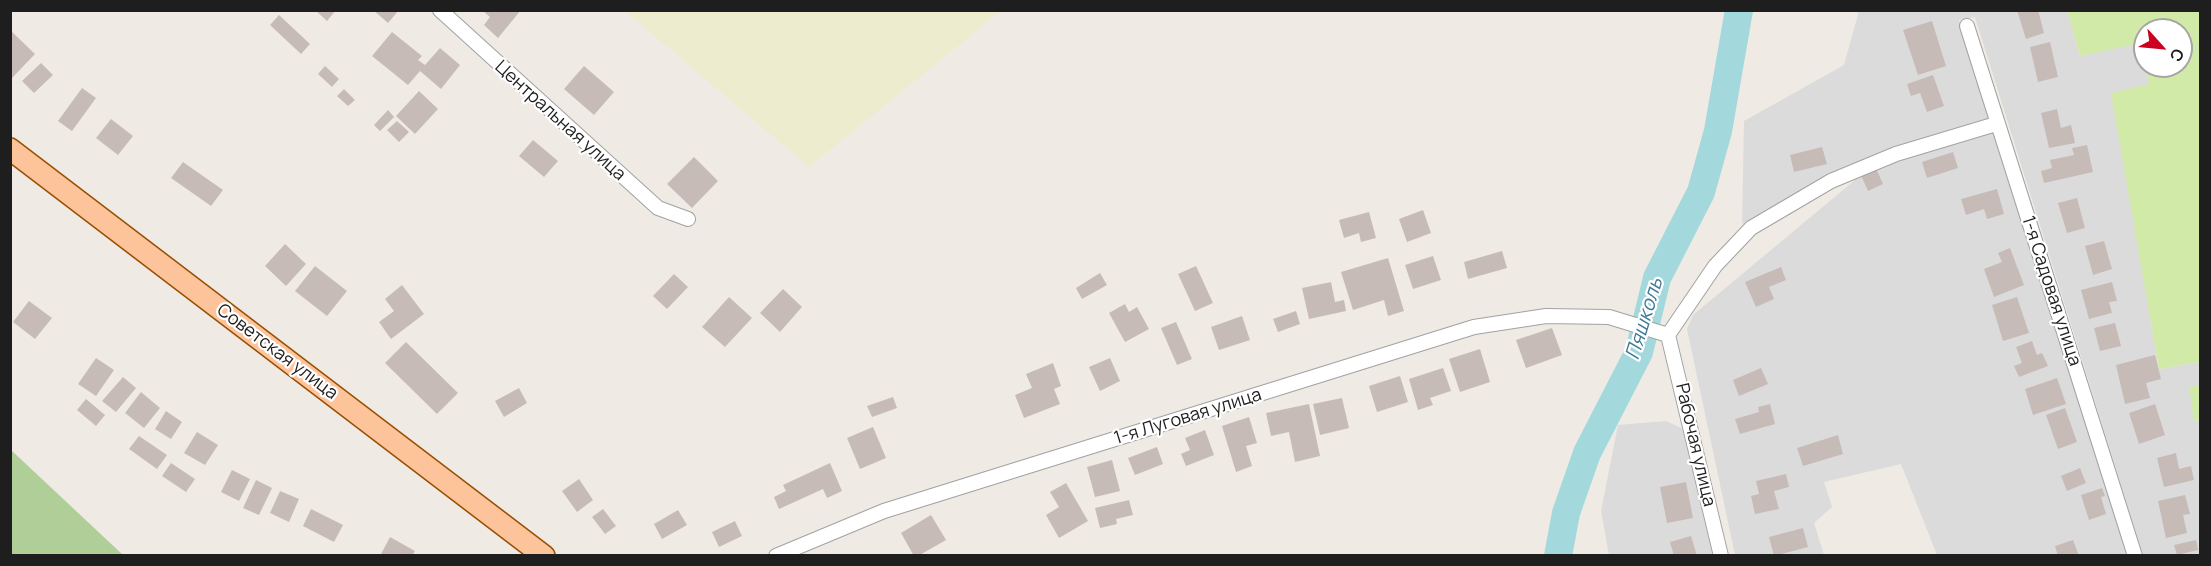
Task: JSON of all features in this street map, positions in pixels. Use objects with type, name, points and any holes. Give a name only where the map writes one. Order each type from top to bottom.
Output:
[{"type":"main road","name":"Советская улица","points":[[10,149],[544,555]]},
{"type":"street","name":"Центральная улица","points":[[440,10],[658,208],[688,219]]},
{"type":"street","name":"1-я Садовая улица","points":[[1967,26],[1996,124],[2134,555]]},
{"type":"street","points":[[1668,335],[1715,266],[1751,228],[1831,181],[1896,154],[1996,124]]},
{"type":"street","name":"1-я Луговая улица","points":[[776,555],[884,511],[1474,327],[1546,316],[1609,316],[1668,335]]},
{"type":"street","name":"Рабочая улица","points":[[1668,335],[1721,555]]},
{"type":"shaded area","points":[[625,11],[1001,11],[809,167]]},
{"type":"shaded area","points":[[1859,11],[2067,11],[2080,56],[2133,44],[2133,78],[2149,78],[2150,84],[2112,93],[2159,369],[2200,362],[2200,385],[2189,387],[2195,421],[2200,420],[2200,555],[2143,555],[1975,17],[1959,20],[1989,119],[1849,166],[1742,224],[1744,121],[1844,65]]},
{"type":"shaded area","points":[[1994,131],[2093,441],[2126,555],[1937,555],[1901,464],[1824,482],[1832,507],[1814,523],[1824,555],[1735,555],[1687,329],[1693,315],[1867,170]]},
{"type":"shaded area","points":[[1666,421],[1683,429],[1718,555],[1609,555],[1601,511],[1618,425]]},
{"type":"green space","points":[[2067,11],[2200,11],[2200,362],[2159,369],[2111,93],[2149,84],[2148,78],[2193,78],[2193,18],[2133,18],[2133,45],[2080,56]]},
{"type":"green space","points":[[2200,385],[2200,420],[2194,421],[2189,387]]},
{"type":"green space","points":[[11,450],[123,555],[11,555]]},
{"type":"building","points":[[315,10],[336,10],[327,21]]},
{"type":"building","points":[[373,10],[399,10],[388,23]]},
{"type":"building","points":[[482,10],[521,10],[498,38],[484,25],[490,17]]},
{"type":"building","points":[[2017,10],[2038,10],[2044,33],[2026,39]]},
{"type":"building","points":[[279,15],[310,44],[301,54],[270,25]]},
{"type":"building","points":[[1932,21],[1946,66],[1918,75],[1903,30]]},
{"type":"building","points":[[10,30],[35,54],[12,78],[10,77]]},
{"type":"building","points":[[392,32],[422,56],[418,60],[425,65],[440,48],[460,65],[441,89],[420,71],[408,85],[372,56]]},
{"type":"building","points":[[2050,42],[2058,77],[2038,82],[2030,47]]},
{"type":"building","points":[[41,63],[53,75],[34,93],[22,81]]},
{"type":"building","points":[[325,66],[339,79],[332,87],[318,74]]},
{"type":"building","points":[[584,66],[614,92],[594,115],[564,89]]},
{"type":"building","points":[[1933,75],[1944,106],[1927,112],[1920,93],[1911,96],[1907,84]]},
{"type":"building","points":[[82,88],[96,98],[72,131],[58,121]]},
{"type":"building","points":[[344,89],[355,100],[348,106],[337,96]]},
{"type":"building","points":[[419,91],[438,109],[415,134],[396,116]]},
{"type":"building","points":[[2057,109],[2061,128],[2071,125],[2075,143],[2049,148],[2041,113]]},
{"type":"building","points":[[388,110],[394,117],[380,131],[374,125]]},
{"type":"building","points":[[111,119],[133,136],[118,155],[96,138]]},
{"type":"building","points":[[397,121],[409,132],[399,142],[387,130]]},
{"type":"building","points":[[533,140],[558,161],[544,177],[519,156]]},
{"type":"building","points":[[2087,145],[2093,172],[2044,183],[2041,171],[2052,168],[2050,160],[2074,155],[2072,148]]},
{"type":"building","points":[[1822,147],[1827,164],[1794,172],[1790,155]]},
{"type":"building","points":[[1953,152],[1958,168],[1927,178],[1922,162]]},
{"type":"building","points":[[694,157],[718,181],[692,208],[667,184]]},
{"type":"building","points":[[183,162],[223,190],[211,206],[171,178]]},
{"type":"building","points":[[1875,166],[1883,184],[1868,191],[1860,173]]},
{"type":"building","points":[[1997,189],[2004,214],[1987,219],[1984,209],[1966,215],[1961,199]]},
{"type":"building","points":[[2077,198],[2085,228],[2067,233],[2058,203]]},
{"type":"building","points":[[1423,210],[1431,233],[1407,242],[1399,219]]},
{"type":"building","points":[[1369,212],[1376,238],[1361,242],[1359,233],[1344,238],[1339,220]]},
{"type":"building","points":[[2104,241],[2112,269],[2093,275],[2085,246]]},
{"type":"building","points":[[285,244],[306,264],[286,286],[265,266]]},
{"type":"building","points":[[2010,248],[2024,285],[1994,297],[1984,269],[2002,262],[1998,253]]},
{"type":"building","points":[[1502,251],[1507,268],[1468,279],[1464,262]]},
{"type":"building","points":[[1433,256],[1441,280],[1413,289],[1405,265]]},
{"type":"building","points":[[1388,258],[1404,311],[1388,316],[1384,300],[1353,310],[1341,272]]},
{"type":"building","points":[[315,266],[347,291],[327,316],[295,291]]},
{"type":"building","points":[[1196,266],[1213,303],[1195,311],[1178,274]]},
{"type":"building","points":[[1781,267],[1786,280],[1769,287],[1774,299],[1756,307],[1745,282]]},
{"type":"building","points":[[1100,273],[1107,285],[1082,299],[1076,288]]},
{"type":"building","points":[[674,274],[688,287],[667,309],[653,296]]},
{"type":"building","points":[[1331,282],[1335,302],[1344,300],[1346,311],[1309,319],[1302,288]]},
{"type":"building","points":[[2112,282],[2117,301],[2109,302],[2112,313],[2089,319],[2081,290]]},
{"type":"building","points":[[402,285],[424,314],[391,339],[379,322],[394,311],[385,299]]},
{"type":"building","points":[[783,289],[802,307],[780,332],[760,313]]},
{"type":"building","points":[[729,297],[752,318],[725,347],[702,327]]},
{"type":"building","points":[[2017,297],[2029,333],[2003,341],[1992,305]]},
{"type":"building","points":[[29,301],[52,318],[35,339],[13,322]]},
{"type":"building","points":[[1125,304],[1129,312],[1137,307],[1149,329],[1125,342],[1109,313]]},
{"type":"building","points":[[1296,311],[1300,324],[1278,332],[1273,319]]},
{"type":"building","points":[[1242,316],[1250,340],[1219,350],[1211,327]]},
{"type":"building","points":[[1176,322],[1192,359],[1177,365],[1161,328]]},
{"type":"building","points":[[2115,323],[2121,346],[2100,351],[2094,328]]},
{"type":"building","points":[[1552,328],[1562,355],[1526,368],[1516,340]]},
{"type":"building","points":[[2032,341],[2037,355],[2042,353],[2048,366],[2019,377],[2014,366],[2022,363],[2016,347]]},
{"type":"building","points":[[406,342],[458,393],[437,414],[385,363]]},
{"type":"building","points":[[1480,349],[1490,382],[1460,392],[1449,359]]},
{"type":"building","points":[[2155,355],[2161,379],[2146,383],[2150,398],[2125,404],[2116,365]]},
{"type":"building","points":[[96,358],[114,370],[96,396],[78,384]]},
{"type":"building","points":[[1110,358],[1120,381],[1100,391],[1089,367]]},
{"type":"building","points":[[1053,363],[1061,386],[1054,389],[1060,404],[1024,418],[1015,395],[1032,388],[1026,374]]},
{"type":"building","points":[[1443,368],[1451,391],[1430,398],[1433,405],[1418,410],[1409,379]]},
{"type":"building","points":[[1761,368],[1768,384],[1739,396],[1733,380]]},
{"type":"building","points":[[1400,376],[1408,402],[1377,412],[1369,386]]},
{"type":"building","points":[[123,377],[136,388],[116,412],[102,401]]},
{"type":"building","points":[[2057,378],[2066,404],[2033,415],[2025,389]]},
{"type":"building","points":[[519,388],[527,403],[504,417],[495,401]]},
{"type":"building","points":[[141,392],[160,408],[144,428],[125,413]]},
{"type":"building","points":[[893,397],[897,408],[872,417],[867,406]]},
{"type":"building","points":[[1342,398],[1349,428],[1320,435],[1313,404]]},
{"type":"building","points":[[86,399],[105,415],[96,426],[77,410]]},
{"type":"building","points":[[1309,404],[1320,456],[1295,462],[1289,432],[1271,436],[1266,413]]},
{"type":"building","points":[[1770,404],[1775,424],[1740,434],[1735,419],[1759,412],[1758,407]]},
{"type":"building","points":[[2155,404],[2165,435],[2139,444],[2129,413]]},
{"type":"building","points":[[2065,408],[2077,442],[2058,449],[2046,415]]},
{"type":"building","points":[[166,411],[182,422],[171,439],[155,429]]},
{"type":"building","points":[[1249,417],[1257,443],[1246,446],[1252,466],[1236,472],[1222,426]]},
{"type":"building","points":[[873,427],[886,458],[860,469],[847,438]]},
{"type":"building","points":[[1205,430],[1214,455],[1186,466],[1181,454],[1190,450],[1185,438]]},
{"type":"building","points":[[197,432],[218,445],[205,465],[184,453]]},
{"type":"building","points":[[1838,435],[1843,454],[1803,466],[1797,448]]},
{"type":"building","points":[[139,436],[167,455],[157,469],[129,449]]},
{"type":"building","points":[[1157,447],[1163,464],[1135,475],[1128,458]]},
{"type":"building","points":[[2176,453],[2179,469],[2191,466],[2194,480],[2164,487],[2157,458]]},
{"type":"building","points":[[1112,460],[1120,491],[1095,497],[1087,467]]},
{"type":"building","points":[[171,463],[195,479],[186,492],[162,476]]},
{"type":"building","points":[[830,463],[842,491],[827,498],[823,489],[779,509],[774,497],[786,491],[783,485]]},
{"type":"building","points":[[2080,468],[2086,483],[2067,491],[2061,476]]},
{"type":"building","points":[[232,470],[250,479],[239,501],[221,492]]},
{"type":"building","points":[[1786,474],[1789,487],[1774,491],[1779,509],[1755,514],[1751,496],[1759,494],[1756,481]]},
{"type":"building","points":[[579,479],[593,500],[577,512],[562,491]]},
{"type":"building","points":[[256,480],[272,488],[259,515],[243,508]]},
{"type":"building","points":[[1686,482],[1693,518],[1667,523],[1660,487]]},
{"type":"building","points":[[1066,483],[1088,521],[1059,538],[1046,515],[1059,507],[1050,492]]},
{"type":"building","points":[[2102,488],[2105,496],[2101,497],[2106,514],[2089,520],[2081,495]]},
{"type":"building","points":[[280,491],[299,499],[289,522],[270,513]]},
{"type":"building","points":[[2185,495],[2190,514],[2183,515],[2187,533],[2166,538],[2158,501]]},
{"type":"building","points":[[1129,500],[1133,515],[1116,519],[1117,524],[1100,528],[1095,508]]},
{"type":"building","points":[[311,509],[343,525],[334,542],[303,526]]},
{"type":"building","points":[[603,509],[616,526],[605,534],[592,517]]},
{"type":"building","points":[[678,510],[687,525],[662,539],[654,524]]},
{"type":"building","points":[[931,515],[946,540],[914,556],[901,533]]},
{"type":"building","points":[[735,521],[742,536],[719,547],[712,532]]},
{"type":"building","points":[[1803,528],[1808,547],[1774,556],[1769,537]]},
{"type":"building","points":[[1691,536],[1697,556],[1674,556],[1670,542]]},
{"type":"building","points":[[390,537],[415,551],[412,556],[380,556]]},
{"type":"building","points":[[2073,540],[2079,556],[2058,556],[2055,546]]},
{"type":"building","points":[[2196,540],[2198,550],[2177,555],[2174,545]]},
{"type":"waterway","name":"Пяшколь","points":[[1558,556],[1566,513],[1587,453],[1639,352],[1657,278],[1701,192],[1718,131],[1739,10]]}]
